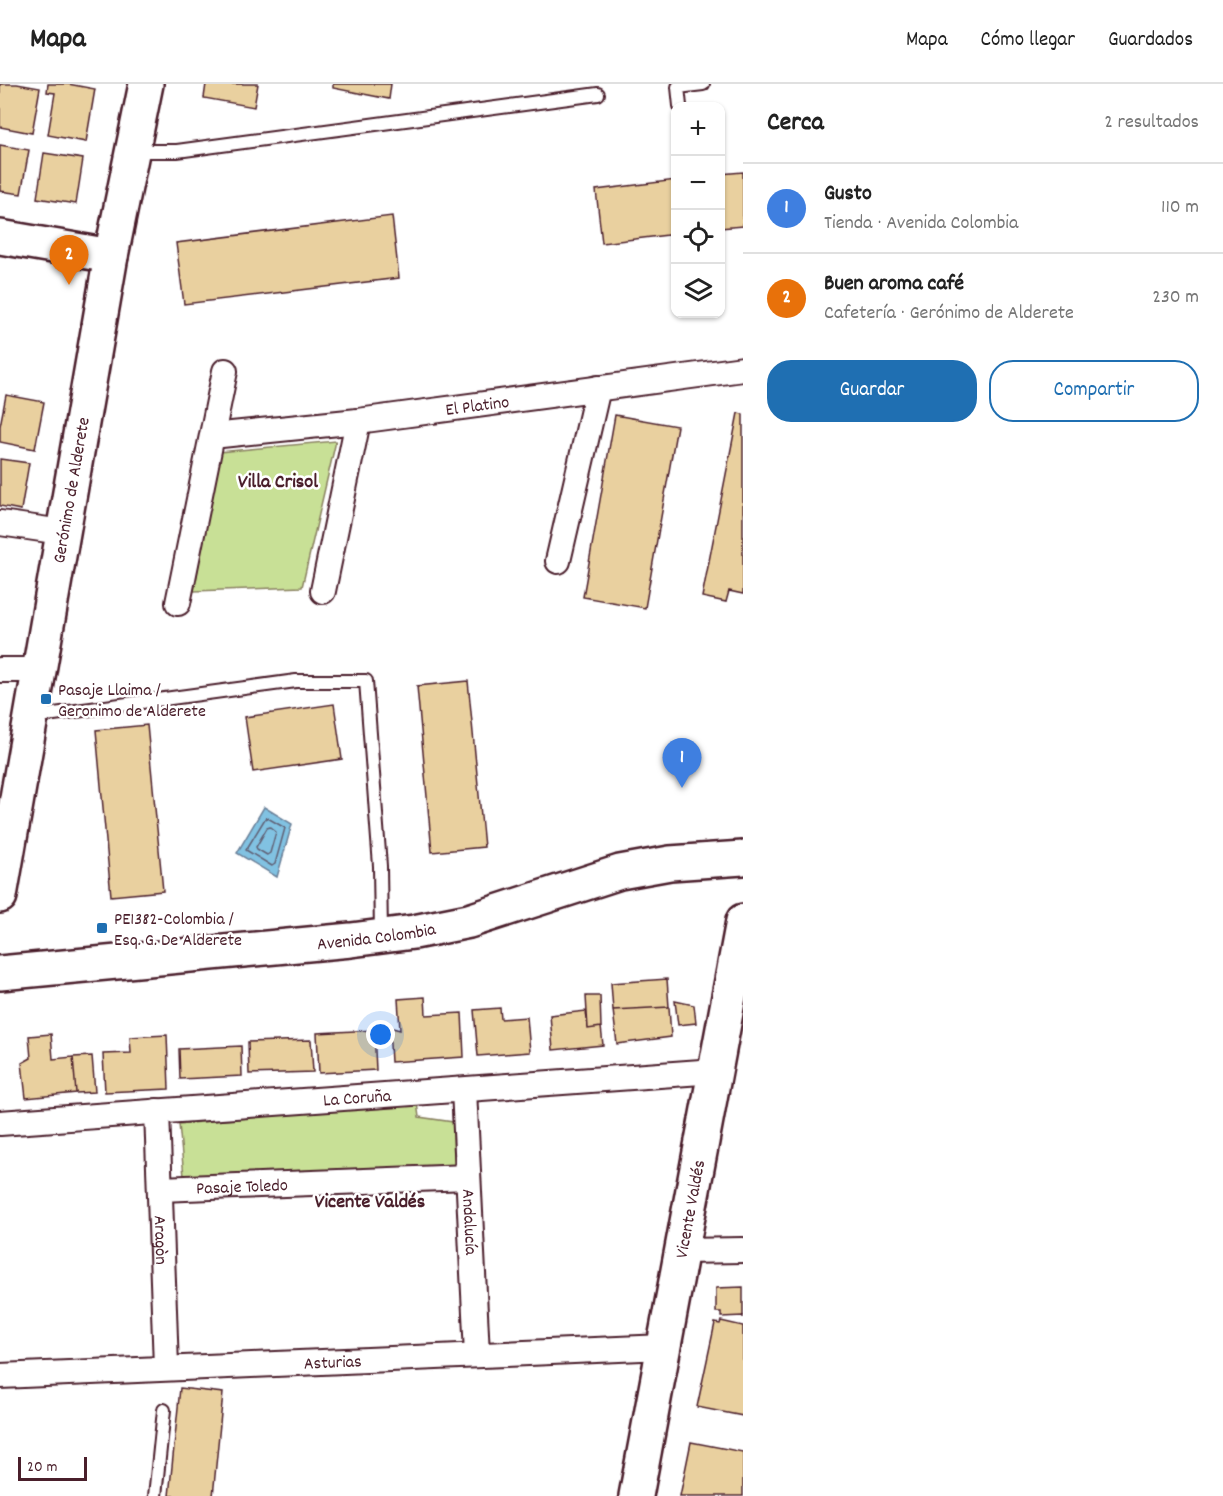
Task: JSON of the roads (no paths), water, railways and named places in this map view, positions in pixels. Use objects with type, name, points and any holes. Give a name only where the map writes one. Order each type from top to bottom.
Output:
[{"type":"main road","name":"Gerónimo de Alderete","points":[[0,896],[111,255],[146,84]]},
{"type":"main road","points":[[0,237],[111,255]]},
{"type":"main road","name":"Avenida Colombia","points":[[0,973],[381,936],[437,928],[469,921],[620,872],[670,863],[743,858]]},
{"type":"main road","name":"Vicente Valdés","points":[[636,1496],[715,1071],[727,1031],[743,921]]},
{"type":"street","name":"El Platino","points":[[212,436],[358,421],[743,369]]},
{"type":"street","points":[[178,603],[225,370]]},
{"type":"street","points":[[558,561],[598,388]]},
{"type":"street","points":[[323,591],[358,421]]},
{"type":"street","points":[[0,523],[62,532]]},
{"type":"street","points":[[0,670],[38,670]]},
{"type":"street","name":"La Coruña","points":[[0,1123],[715,1071]]},
{"type":"street","name":"Andalucía","points":[[464,1090],[477,1354]]},
{"type":"street","name":"Aragòn","points":[[157,1111],[166,1367]]},
{"type":"street","name":"Pasaje Toledo","points":[[160,1189],[468,1177]]},
{"type":"street","points":[[682,1251],[743,1250]]},
{"type":"street","name":"Asturias","points":[[0,1376],[664,1347]]},
{"type":"lane","points":[[680,102],[678,87],[703,84]]},
{"type":"lane","points":[[132,151],[177,151],[598,94]]},
{"type":"lane","points":[[31,717],[296,681],[366,681],[380,866],[381,936]]},
{"type":"lane","points":[[155,1496],[164,1410]]},
{"type":"water","points":[[264,807],[292,824],[277,877],[237,853]]},
{"type":"place","name":"Buen aroma café","points":[[69,285]]},
{"type":"place","name":"Pasaje Llaima / Geronimo de Alderete","points":[[46,699]]},
{"type":"place","name":"Gusto","points":[[682,788]]},
{"type":"place","name":"PE1382-Colombia / Esq. G. De Alderete","points":[[102,928]]},
{"type":"district","name":"Villa Crisol","points":[[278,480]]},
{"type":"district","name":"Vicente Valdés","points":[[370,1200]]}]
